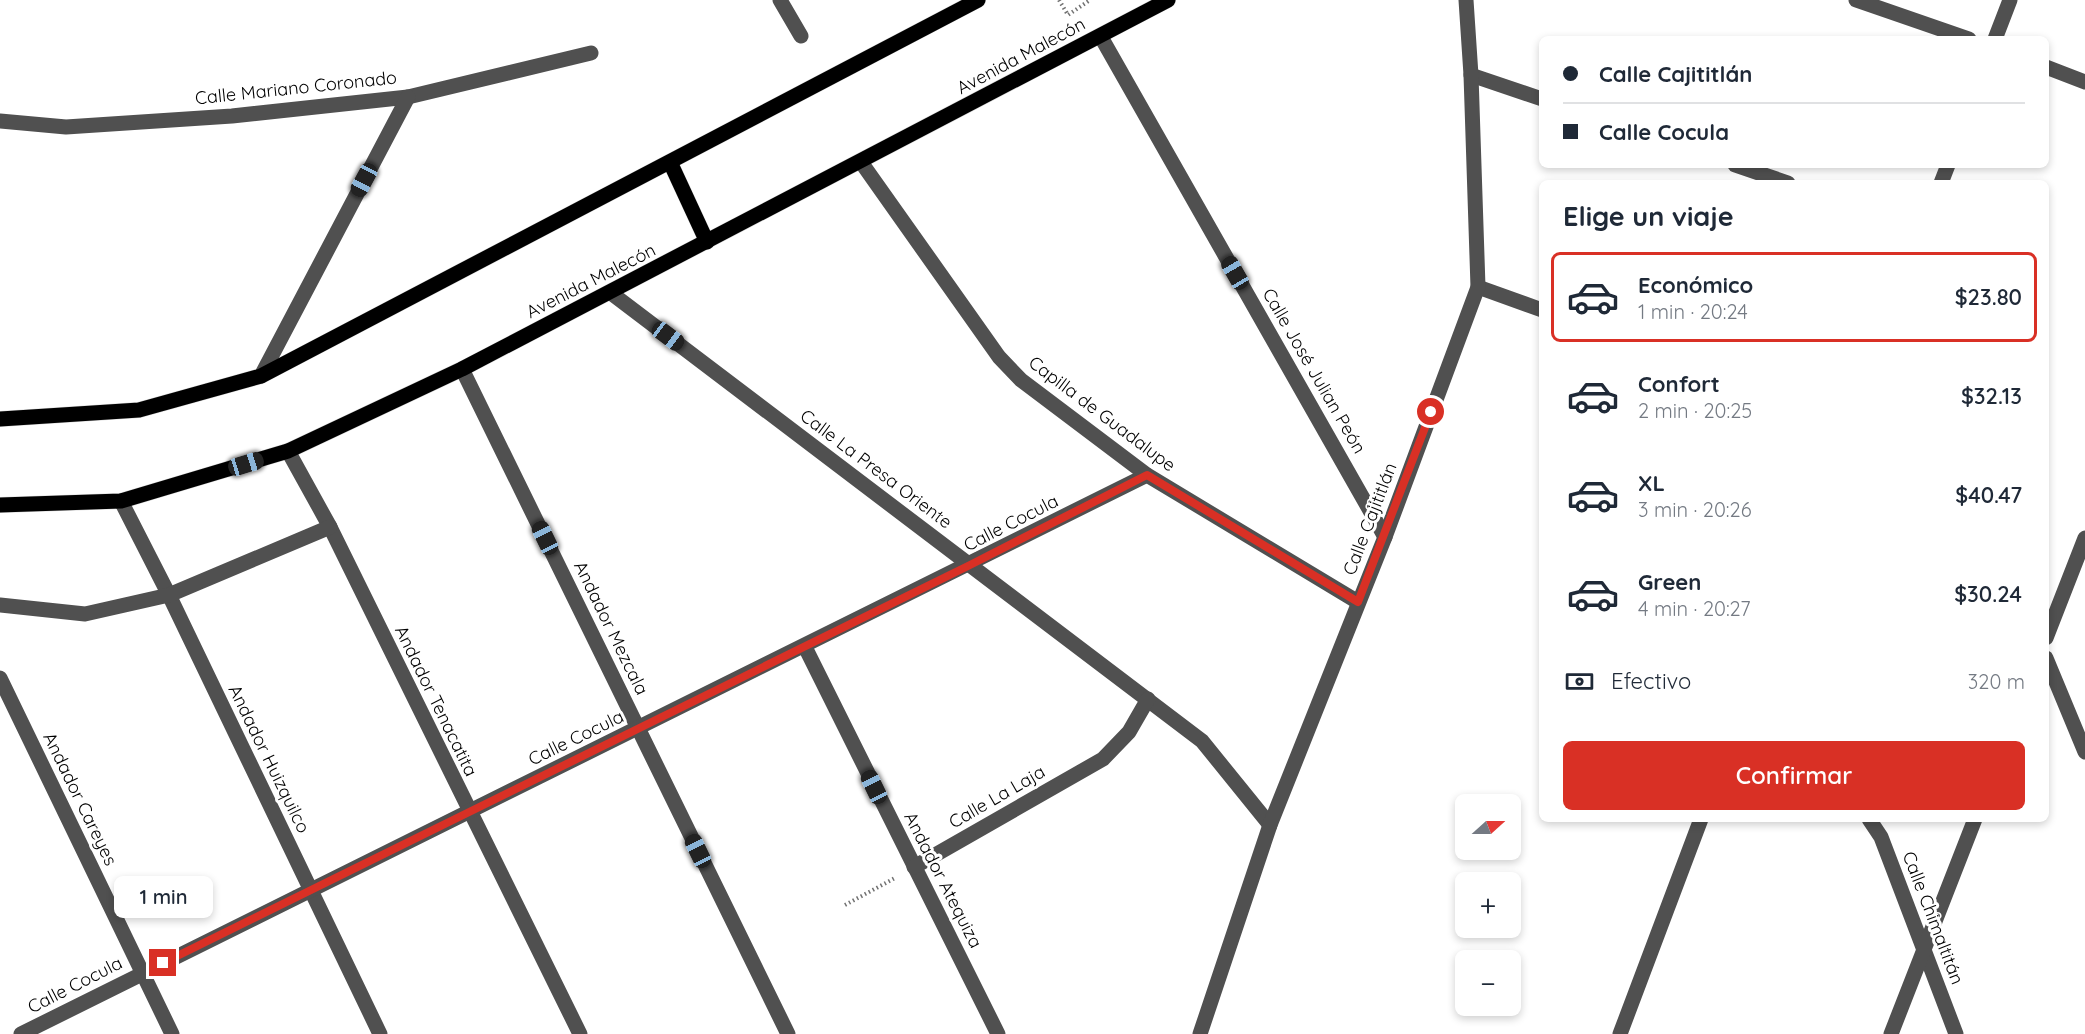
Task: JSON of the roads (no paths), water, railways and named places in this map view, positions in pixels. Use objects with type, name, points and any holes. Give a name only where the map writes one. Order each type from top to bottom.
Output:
[{"type":"main road","points":[[0,419],[139,410],[261,376],[978,0]]},
{"type":"main road","name":"Avenida Malecón","points":[[0,505],[121,501],[288,451],[462,369],[611,293],[1168,0]]},
{"type":"main road","points":[[670,162],[707,242]]},
{"type":"street","points":[[780,0],[801,36]]},
{"type":"street","name":"Calle Cajititlán","points":[[1197,1033],[1270,825],[1385,537],[1478,287],[1471,75],[1466,0]]},
{"type":"street","points":[[1856,0],[1960,36]]},
{"type":"street","points":[[1996,36],[2010,0]]},
{"type":"street","name":"Calle José Julian Peón","points":[[1101,37],[1385,537]]},
{"type":"street","name":"Calle Mariano Coronado","points":[[0,121],[66,126],[232,116],[408,97],[591,53]]},
{"type":"street","points":[[2049,68],[2085,82]]},
{"type":"street","points":[[1471,75],[1539,98]]},
{"type":"street","points":[[261,376],[408,97]]},
{"type":"street","name":"Capilla de Guadalupe","points":[[861,162],[999,357],[1021,380],[1147,475],[1358,602]]},
{"type":"street","points":[[1744,168],[1779,180]]},
{"type":"street","points":[[1478,287],[1539,309]]},
{"type":"street","name":"Calle La Presa Oriente","points":[[611,293],[1202,741],[1270,825]]},
{"type":"street","name":"Andador Mezcala","points":[[462,369],[788,1034]]},
{"type":"street","name":"Andador Tenacatita","points":[[288,451],[330,527],[580,1034]]},
{"type":"street","name":"Calle Cocula","points":[[21,1034],[805,647],[1147,475]]},
{"type":"street","name":"Andador Huizquilco","points":[[121,501],[169,595],[380,1034]]},
{"type":"street","points":[[0,605],[86,614],[169,595],[330,527]]},
{"type":"street","points":[[2049,630],[2085,538]]},
{"type":"street","name":"Andador Atequiza","points":[[805,647],[998,1034]]},
{"type":"street","points":[[2049,665],[2085,752]]},
{"type":"street","name":"Andador Careyes","points":[[0,678],[172,1034]]},
{"type":"street","name":"Calle La Laja","points":[[914,867],[1103,759],[1129,732],[1148,699]]},
{"type":"street","points":[[1620,1034],[1700,822]]},
{"type":"street","name":"Calle Chimaltitán","points":[[1871,822],[1881,837],[1956,1034]]},
{"type":"street","points":[[1891,1034],[1974,822]]}]
